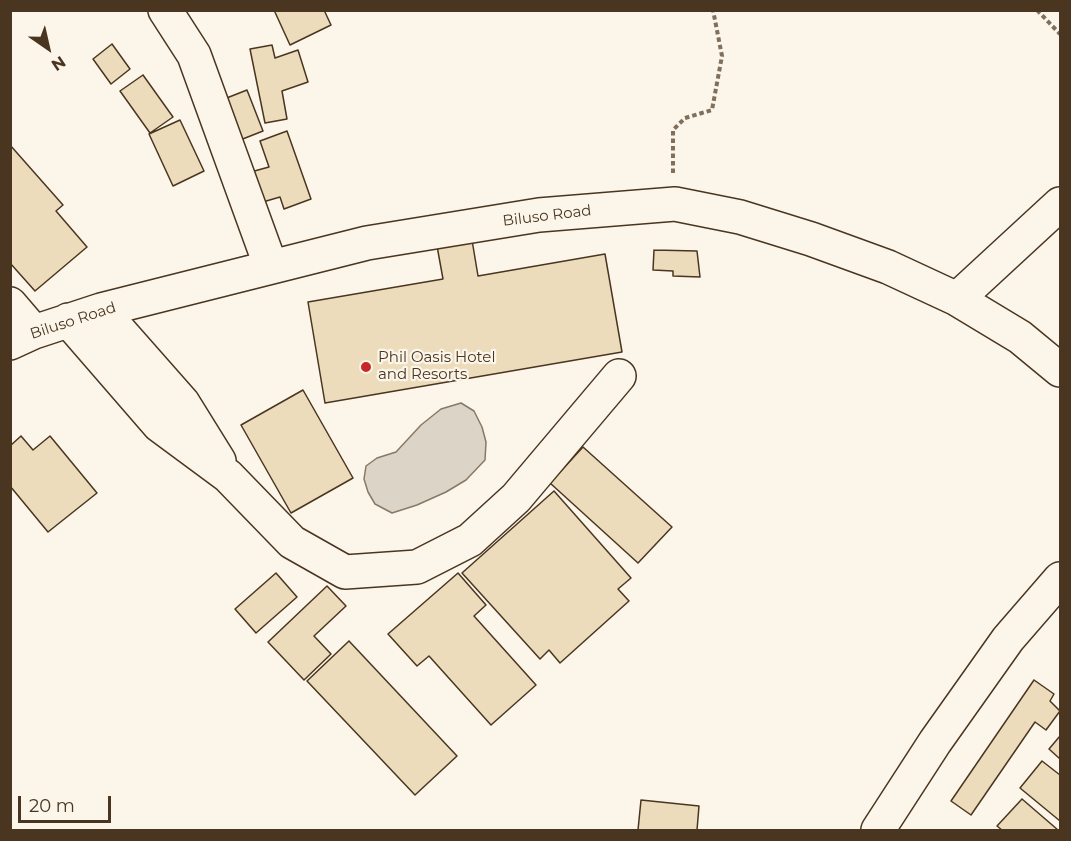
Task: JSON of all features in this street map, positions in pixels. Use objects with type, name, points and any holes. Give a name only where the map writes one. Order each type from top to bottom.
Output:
[{"type":"street","points":[[165,10],[194,55],[271,267]]},
{"type":"street","name":"Biluso Road","points":[[22,338],[102,310],[367,243],[539,215],[675,204],[741,218],[811,239],[888,267],[957,299],[1020,337],[1060,370]]},
{"type":"street","points":[[957,299],[1060,204]]},
{"type":"street","points":[[10,304],[22,338]]},
{"type":"street","points":[[102,310],[183,403],[228,476]]},
{"type":"street","points":[[68,320],[159,425],[228,476],[292,542],[345,572],[417,567],[470,540],[516,498],[619,376]]},
{"type":"street","points":[[878,831],[935,742],[1002,648],[1060,579]]},
{"type":"path","points":[[675,204],[672,152],[674,130],[685,118],[712,110],[722,56],[713,10]]},
{"type":"path","points":[[1037,10],[1060,34]]},
{"type":"shaded area","points":[[461,403],[474,411],[482,427],[486,442],[485,460],[466,480],[417,505],[392,513],[375,504],[364,479],[366,466],[377,458],[396,452],[421,425],[441,409]]},
{"type":"building","points":[[274,10],[324,10],[331,25],[290,45]]},
{"type":"building","points":[[112,44],[130,69],[111,84],[93,59]]},
{"type":"building","points":[[272,45],[275,58],[298,50],[308,82],[282,91],[287,119],[265,123],[250,49]]},
{"type":"building","points":[[143,75],[173,117],[150,133],[120,91]]},
{"type":"building","points":[[247,90],[263,131],[230,144],[214,103]]},
{"type":"building","points":[[180,120],[204,171],[173,186],[149,134]]},
{"type":"building","points":[[287,131],[311,199],[284,209],[280,197],[256,204],[247,173],[269,167],[260,141]]},
{"type":"building","points":[[10,145],[63,205],[56,211],[87,247],[35,291],[10,263]]},
{"type":"building","points":[[472,240],[478,276],[605,254],[622,352],[325,403],[308,302],[443,279],[437,246]]},
{"type":"building","points":[[654,250],[697,251],[700,277],[673,276],[673,271],[653,270]]},
{"type":"building","points":[[303,390],[353,478],[291,513],[241,425]]},
{"type":"building","points":[[21,436],[33,450],[50,436],[97,493],[48,532],[10,486],[10,446]]},
{"type":"building","points":[[583,447],[672,527],[638,563],[550,483]]},
{"type":"building","points":[[554,491],[631,578],[618,589],[629,601],[560,663],[549,650],[540,659],[462,573]]},
{"type":"building","points":[[276,573],[297,597],[256,633],[235,609]]},
{"type":"building","points":[[458,573],[486,605],[474,616],[536,685],[491,725],[429,656],[417,666],[388,634]]},
{"type":"building","points":[[327,586],[346,606],[314,636],[331,654],[304,680],[268,642]]},
{"type":"building","points":[[349,641],[457,756],[415,795],[307,681]]},
{"type":"building","points":[[1034,680],[1054,694],[1050,701],[1060,711],[1046,730],[1035,722],[971,815],[951,801]]},
{"type":"building","points":[[1060,736],[1060,759],[1049,749]]},
{"type":"building","points":[[1042,761],[1060,775],[1060,821],[1020,788]]},
{"type":"building","points":[[1022,799],[1058,830],[1002,830],[997,826]]},
{"type":"building","points":[[641,800],[699,806],[697,830],[638,830]]},
{"type":"place","name":"Phil Oasis Hotel and Resorts","points":[[366,367]]}]
